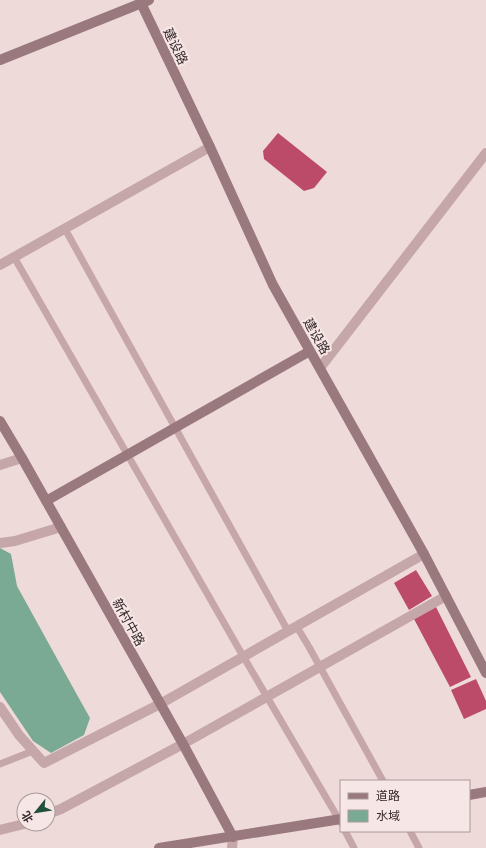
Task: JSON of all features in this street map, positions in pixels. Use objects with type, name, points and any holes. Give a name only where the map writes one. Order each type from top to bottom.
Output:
[{"type":"street","points":[[0,60],[145,2]]},
{"type":"street","name":"建设路","points":[[145,2],[273,285],[424,554],[486,674]]},
{"type":"street","points":[[0,265],[210,147]]},
{"type":"street","points":[[320,368],[486,153]]},
{"type":"street","points":[[46,501],[310,351]]},
{"type":"street","name":"新村中路","points":[[0,421],[183,744],[233,837]]},
{"type":"street","points":[[0,465],[22,458]]},
{"type":"street","points":[[0,543],[61,528]]},
{"type":"street","points":[[0,707],[18,735],[44,763],[160,704],[424,554]]},
{"type":"street","points":[[56,811],[183,744],[267,696],[321,668],[446,596]]},
{"type":"street","points":[[470,795],[486,792]]},
{"type":"street","points":[[159,848],[340,821]]},
{"type":"street","points":[[0,830],[16,826]]},
{"type":"street","points":[[232,848],[233,837]]},
{"type":"lane","points":[[65,229],[175,427],[293,629],[321,668],[382,780]]},
{"type":"lane","points":[[14,257],[243,656],[340,821]]},
{"type":"lane","points":[[0,764],[34,751]]},
{"type":"lane","points":[[346,832],[354,848]]},
{"type":"lane","points":[[411,832],[419,848]]},
{"type":"water","points":[[0,548],[11,554],[17,586],[90,718],[84,735],[51,753],[33,741],[0,692]]},
{"type":"building","points":[[278,133],[327,172],[314,188],[304,191],[264,159],[263,151]]},
{"type":"building","points":[[416,570],[432,596],[409,610],[394,583]]},
{"type":"building","points":[[436,607],[471,677],[450,687],[414,619]]},
{"type":"building","points":[[476,679],[486,701],[486,709],[464,719],[451,690]]}]
